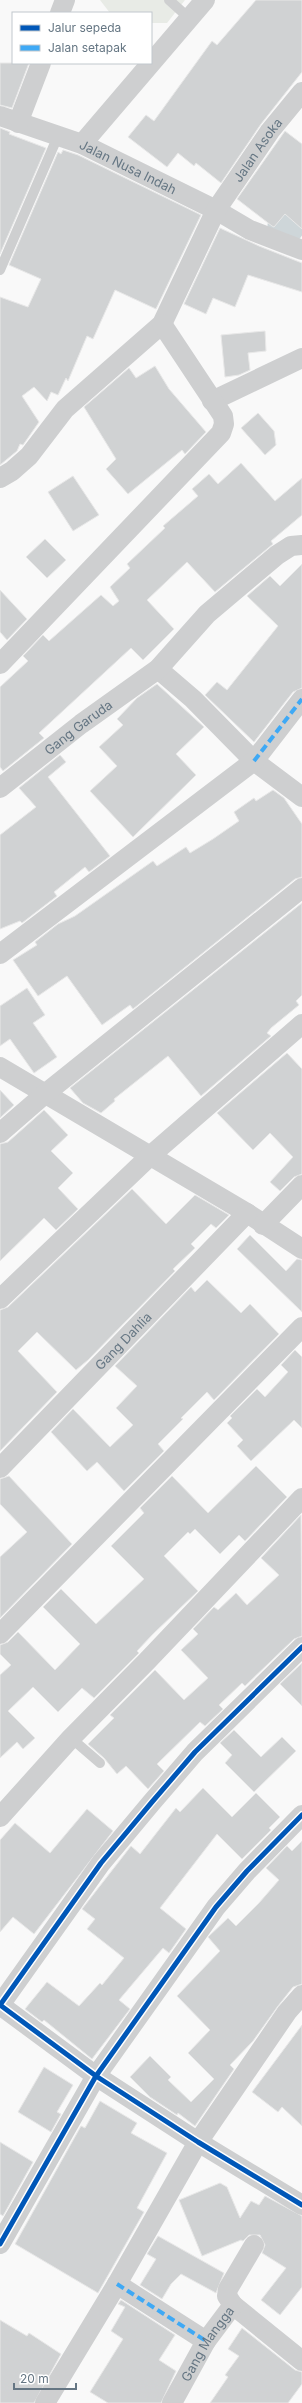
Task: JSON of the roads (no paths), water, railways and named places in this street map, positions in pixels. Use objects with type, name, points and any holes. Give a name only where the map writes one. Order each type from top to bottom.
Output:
[{"type":"street","points":[[60,12],[65,0]]},
{"type":"street","points":[[152,62],[205,0]]},
{"type":"street","points":[[9,119],[40,64]]},
{"type":"street","points":[[82,144],[150,64]]},
{"type":"street","name":"Jalan Asoka","points":[[162,324],[216,210],[270,131],[302,92]]},
{"type":"street","name":"Jalan Nusa Indah","points":[[9,119],[82,144],[216,210],[258,234],[302,250]]},
{"type":"street","points":[[0,478],[12,472],[29,456],[65,409],[162,324],[223,416],[224,424],[215,440],[0,664]]},
{"type":"street","points":[[212,401],[302,358]]},
{"type":"street","name":"Gang Garuda","points":[[0,788],[82,724],[158,669],[179,643],[213,609],[277,555],[291,546],[302,545]]},
{"type":"street","points":[[158,669],[193,699],[254,761],[302,797]]},
{"type":"street","points":[[0,954],[254,761],[302,699]]},
{"type":"street","points":[[0,1133],[46,1093],[302,888]]},
{"type":"street","points":[[0,1299],[150,1156],[302,1024]]},
{"type":"street","points":[[0,1067],[247,1213],[263,1225],[302,1249]]},
{"type":"street","points":[[263,1225],[302,1185]]},
{"type":"street","name":"Gang Dahlia","points":[[0,1468],[247,1213]]},
{"type":"street","points":[[0,1634],[302,1328]]},
{"type":"street","points":[[1,1813],[71,1738],[147,1661],[302,1498]]},
{"type":"street","points":[[302,1646],[195,1752],[138,1819],[101,1863],[0,2005],[96,2076],[198,2142],[302,2205]]},
{"type":"street","points":[[0,2244],[96,2076],[216,1907],[247,1871],[302,1815]]},
{"type":"street","points":[[45,2403],[117,2284],[198,2142],[287,2012],[302,1995]]},
{"type":"street","name":"Gang Mangga","points":[[172,2403],[206,2341],[233,2305],[227,2296],[228,2289],[254,2245]]},
{"type":"street","points":[[117,2284],[206,2341]]},
{"type":"street","points":[[233,2305],[302,2361]]},
{"type":"lane","points":[[169,0],[189,18]]},
{"type":"lane","points":[[0,270],[58,136]]},
{"type":"lane","points":[[71,1738],[100,1763]]},
{"type":"waterway","points":[[286,226],[302,204]]}]
